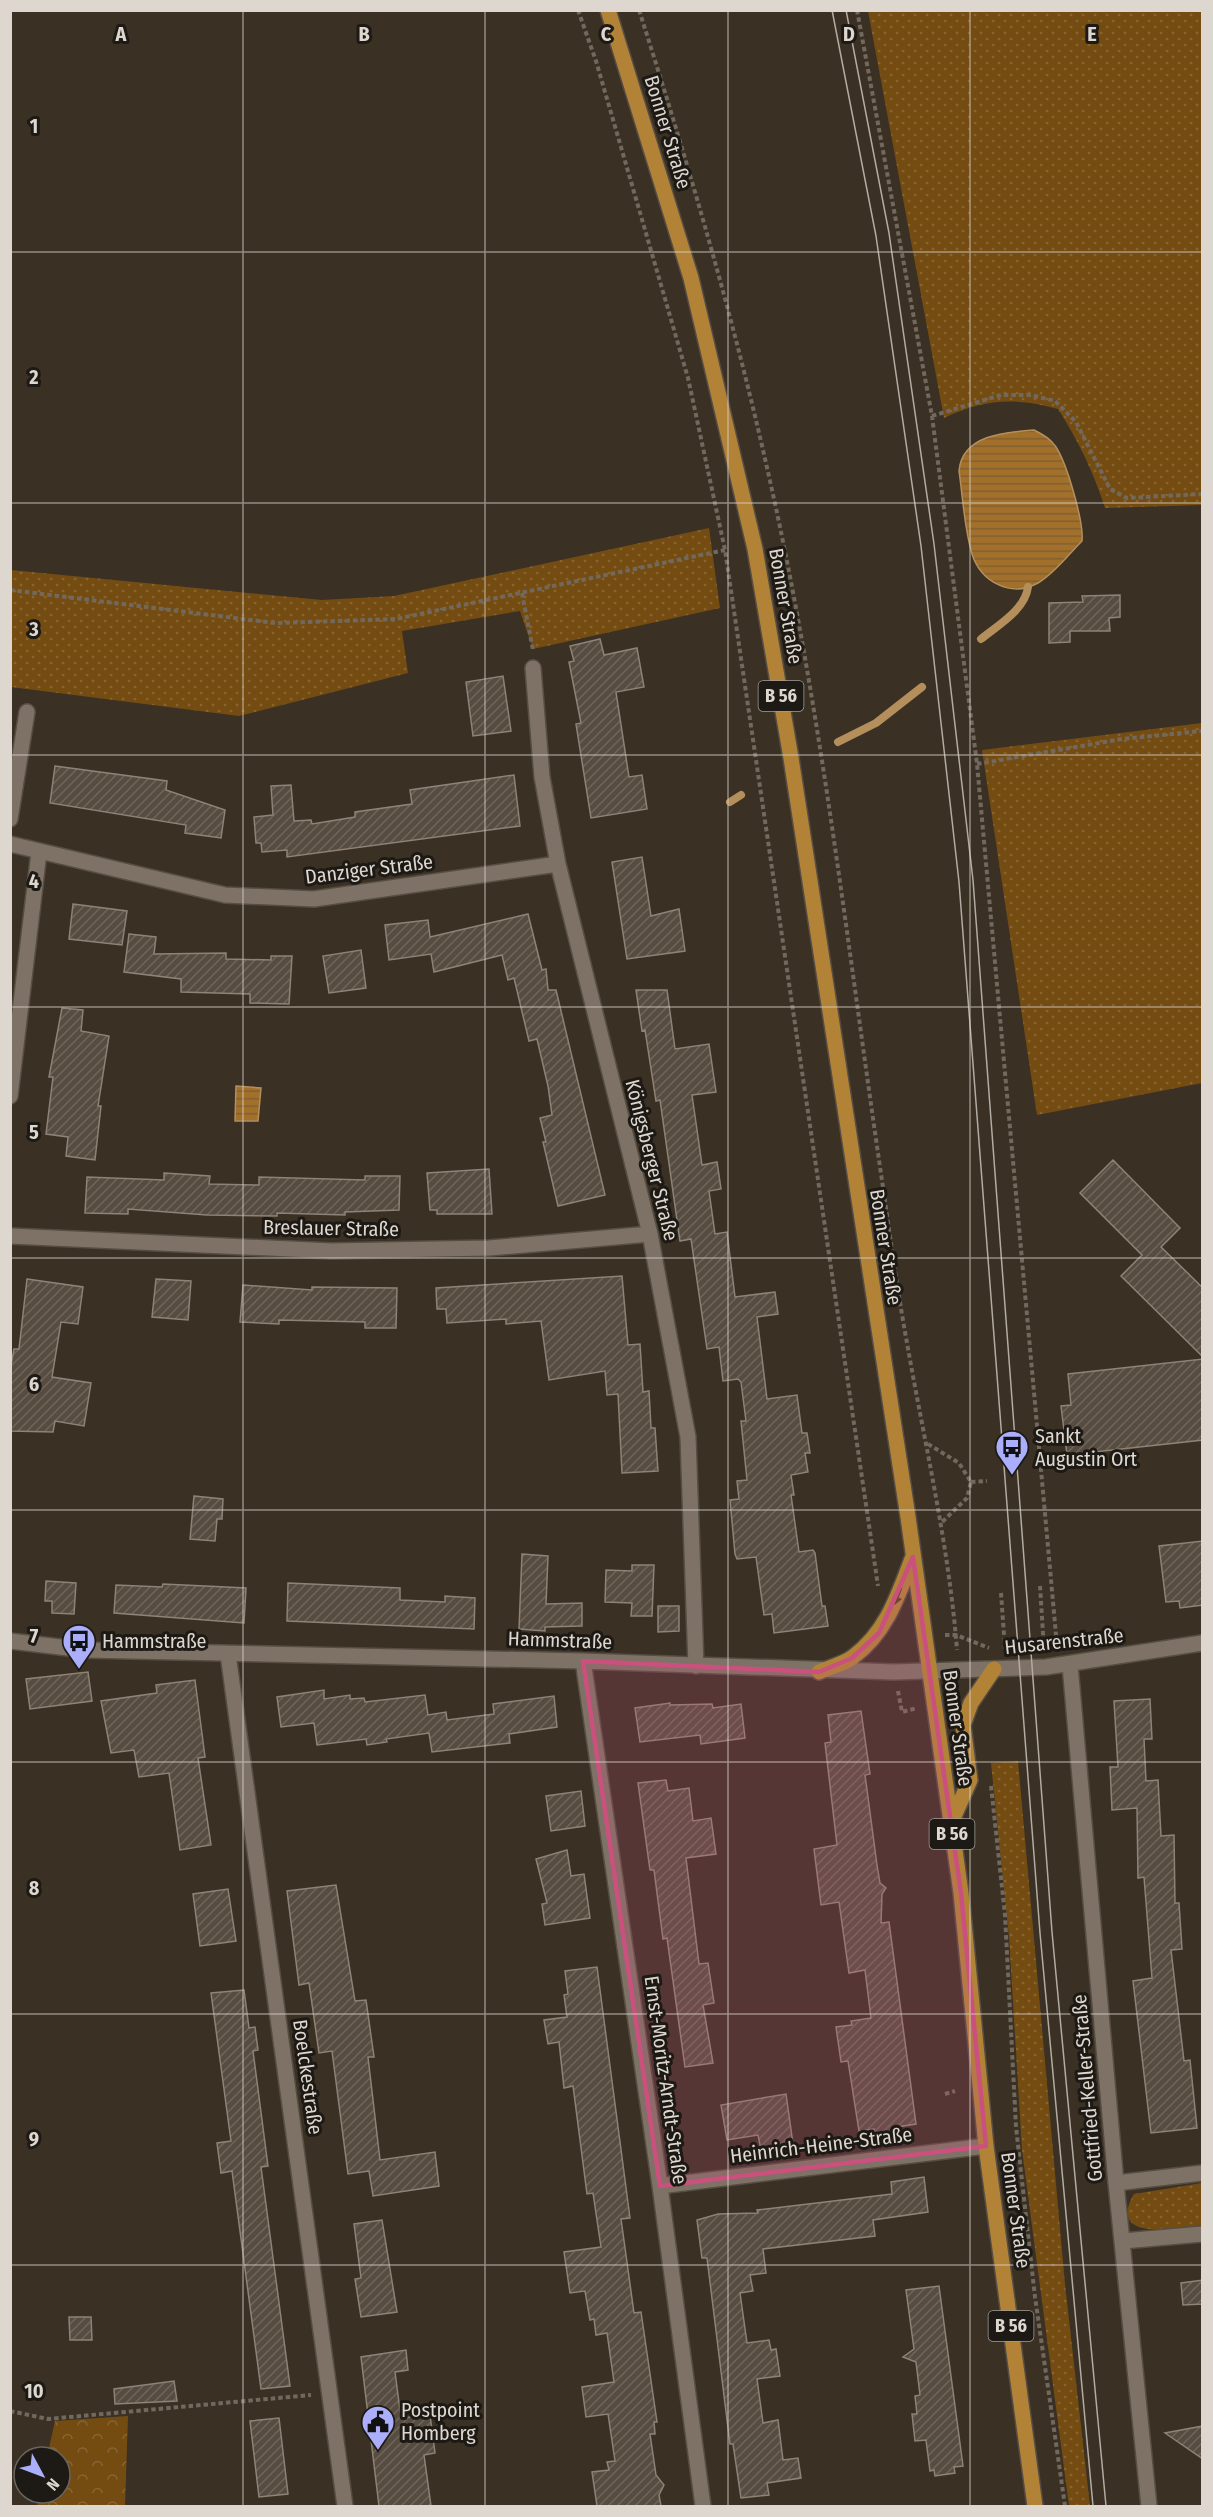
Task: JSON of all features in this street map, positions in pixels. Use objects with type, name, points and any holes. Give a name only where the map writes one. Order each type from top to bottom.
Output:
[{"type":"main road","name":"Bonner Straße","points":[[608,10],[691,278],[755,549],[791,758],[913,1557],[961,1893],[986,2146],[1035,2506]]},
{"type":"main road","points":[[819,1672],[852,1658],[879,1633],[893,1609],[913,1557]]},
{"type":"main road","points":[[951,1823],[970,1780],[963,1725],[970,1703],[994,1669]]},
{"type":"street","name":"Königsberger Straße","points":[[533,668],[542,777],[558,864],[650,1234],[688,1437],[696,1666]]},
{"type":"street","points":[[10,819],[27,712]]},
{"type":"street","name":"Danziger Straße","points":[[10,844],[225,895],[314,899],[558,864]]},
{"type":"street","points":[[10,1096],[39,852]]},
{"type":"street","name":"Breslauer Straße","points":[[10,1236],[332,1251],[489,1248],[650,1234]]},
{"type":"street","name":"Hammstraße","points":[[10,1641],[85,1650],[583,1661],[819,1672],[929,1672]]},
{"type":"street","name":"Husarenstraße","points":[[929,1672],[1070,1665],[1203,1643]]},
{"type":"street","name":"Boelckestraße","points":[[228,1654],[345,2506]]},
{"type":"street","name":"Ernst-Moritz-Arndt-Straße","points":[[583,1661],[660,2186],[703,2506]]},
{"type":"street","name":"Gottfried-Keller-Straße","points":[[1070,1665],[1116,2183],[1149,2506]]},
{"type":"street","name":"Heinrich-Heine-Straße","points":[[660,2186],[986,2146]]},
{"type":"street","points":[[1116,2183],[1203,2173]]},
{"type":"street","points":[[1123,2241],[1203,2234]]},
{"type":"path","points":[[578,10],[597,61],[688,378],[725,550],[879,1589]]},
{"type":"path","points":[[857,10],[932,416],[977,764],[1057,1652]]},
{"type":"path","points":[[932,416],[1001,396],[1031,395],[1055,401],[1076,422],[1110,489],[1127,498],[1203,494]]},
{"type":"path","points":[[10,590],[275,623],[396,619],[725,550]]},
{"type":"path","points":[[522,594],[534,654],[533,668]]},
{"type":"path","points":[[977,764],[1122,739],[1203,731]]},
{"type":"path","points":[[940,1524],[967,1498],[971,1482],[959,1463],[927,1443],[956,1635],[1006,1654]]},
{"type":"path","points":[[971,1482],[987,1481]]},
{"type":"path","points":[[1040,1586],[1044,1642]]},
{"type":"path","points":[[1001,1593],[1005,1646]]},
{"type":"path","points":[[990,1779],[1005,1915],[1016,2127],[1035,2297],[1065,2506]]},
{"type":"path","points":[[945,2094],[956,2091]]},
{"type":"path","points":[[10,2411],[48,2419],[330,2394]]},
{"type":"highlighted area","points":[[913,1557],[961,1893],[986,2146],[660,2186],[583,1661],[819,1672],[852,1658],[879,1633]]},
{"type":"green space","points":[[868,11],[1202,11],[1202,505],[1105,508],[1085,457],[1058,409],[1028,403],[1000,402],[973,407],[944,418]]},
{"type":"green space","points":[[709,528],[720,608],[533,649],[520,611],[402,631],[408,673],[239,716],[11,687],[11,570],[322,600],[394,596]]},
{"type":"green space","points":[[1202,723],[1202,1083],[1037,1115],[982,750]]},
{"type":"green space","points":[[1018,1761],[1065,2284],[1090,2506],[1069,2506],[1022,2150],[1009,1937],[991,1763]]},
{"type":"green space","points":[[1202,2183],[1202,2225],[1149,2229],[1137,2226],[1129,2220],[1128,2210],[1134,2194]]},
{"type":"green space","points":[[128,2416],[125,2506],[37,2506],[72,2505],[72,2445],[50,2445],[55,2421]]},
{"type":"shaded area","points":[[1034,430],[1051,441],[1060,455],[1078,507],[1082,541],[1056,569],[1038,583],[1018,589],[1008,588],[990,579],[976,564],[965,523],[959,471],[962,459],[976,443],[998,434]]},
{"type":"shaded area","points":[[236,1086],[261,1088],[258,1121],[235,1121]]},
{"type":"building","points":[[1120,595],[1120,617],[1109,618],[1110,631],[1070,631],[1070,642],[1049,643],[1049,603],[1083,602],[1082,596]]},
{"type":"building","points":[[600,639],[604,655],[637,648],[644,687],[616,692],[629,777],[642,775],[647,809],[591,818],[576,724],[581,723],[569,662],[574,661],[570,646]]},
{"type":"building","points":[[503,676],[511,731],[473,736],[466,682]]},
{"type":"building","points":[[55,766],[167,781],[166,790],[225,810],[221,838],[185,833],[186,825],[50,803]]},
{"type":"building","points":[[514,775],[520,826],[287,857],[287,850],[262,852],[261,843],[256,843],[254,817],[273,815],[271,786],[291,785],[294,821],[311,820],[312,824],[355,817],[355,812],[412,804],[410,790]]},
{"type":"building","points":[[642,857],[651,916],[679,909],[685,951],[627,959],[612,862]]},
{"type":"building","points":[[73,904],[127,911],[122,945],[69,939]]},
{"type":"building","points":[[528,914],[542,970],[546,969],[548,990],[556,990],[605,1195],[558,1206],[543,1142],[546,1142],[540,1118],[552,1115],[548,1086],[537,1039],[529,1041],[514,978],[508,980],[502,955],[434,972],[431,954],[389,960],[385,925],[428,920],[430,937]]},
{"type":"building","points":[[129,934],[156,937],[154,954],[226,953],[226,959],[271,960],[271,956],[292,956],[289,1004],[250,1003],[250,994],[181,992],[181,979],[124,972]]},
{"type":"building","points":[[361,950],[366,988],[329,993],[323,956]]},
{"type":"building","points":[[636,990],[667,990],[675,1049],[709,1044],[716,1092],[692,1095],[702,1165],[717,1162],[721,1189],[709,1191],[715,1234],[727,1232],[735,1297],[775,1292],[778,1314],[757,1317],[767,1399],[797,1395],[802,1433],[807,1433],[810,1453],[805,1453],[808,1472],[791,1475],[794,1495],[791,1495],[799,1552],[813,1550],[815,1553],[822,1606],[825,1606],[828,1626],[774,1633],[772,1614],[764,1615],[756,1557],[737,1559],[735,1554],[730,1500],[739,1499],[737,1481],[747,1480],[741,1421],[746,1421],[741,1382],[738,1379],[723,1381],[719,1347],[707,1349],[691,1239],[680,1241],[660,1100],[656,1101]]},
{"type":"building","points":[[62,1008],[83,1010],[81,1031],[109,1036],[98,1106],[101,1106],[95,1160],[66,1156],[68,1137],[46,1134],[53,1077],[49,1077]]},
{"type":"building","points":[[1113,1160],[1180,1228],[1161,1247],[1203,1288],[1203,1357],[1121,1276],[1142,1255],[1080,1193]]},
{"type":"building","points":[[489,1169],[492,1214],[437,1214],[437,1210],[430,1210],[427,1173]]},
{"type":"building","points":[[164,1173],[210,1176],[209,1184],[259,1185],[259,1177],[365,1180],[365,1176],[400,1176],[399,1210],[345,1212],[345,1215],[277,1213],[277,1216],[207,1215],[128,1209],[128,1214],[85,1213],[87,1177],[164,1180]]},
{"type":"building","points":[[622,1276],[628,1345],[640,1344],[643,1392],[649,1391],[651,1428],[655,1428],[658,1471],[622,1473],[618,1394],[607,1395],[605,1371],[549,1380],[541,1321],[506,1324],[506,1319],[447,1323],[446,1309],[437,1309],[436,1288]]},
{"type":"building","points":[[27,1279],[83,1287],[78,1324],[61,1322],[52,1377],[91,1383],[84,1426],[55,1421],[53,1432],[10,1431],[10,1371],[14,1349],[19,1349]]},
{"type":"building","points":[[156,1279],[191,1281],[188,1320],[152,1317]]},
{"type":"building","points":[[243,1285],[312,1290],[312,1287],[397,1288],[396,1328],[365,1328],[365,1322],[279,1320],[279,1324],[240,1322]]},
{"type":"building","points":[[1203,1359],[1203,1440],[1067,1455],[1061,1406],[1071,1405],[1068,1374]]},
{"type":"building","points":[[194,1496],[223,1499],[222,1519],[217,1519],[215,1541],[190,1539]]},
{"type":"building","points":[[1203,1541],[1203,1605],[1180,1608],[1179,1601],[1166,1602],[1159,1546]]},
{"type":"building","points":[[522,1554],[548,1556],[546,1604],[582,1603],[582,1626],[545,1627],[545,1631],[519,1629]]},
{"type":"building","points":[[632,1565],[654,1565],[652,1616],[631,1616],[632,1603],[605,1602],[606,1570],[632,1571]]},
{"type":"building","points":[[46,1581],[76,1583],[74,1614],[52,1613],[52,1601],[45,1601]]},
{"type":"building","points":[[288,1583],[400,1588],[400,1600],[445,1602],[445,1596],[475,1598],[474,1629],[287,1621]]},
{"type":"building","points":[[163,1584],[246,1588],[244,1623],[114,1613],[116,1585],[162,1587]]},
{"type":"building","points":[[658,1606],[679,1606],[679,1631],[658,1632]]},
{"type":"building","points":[[88,1672],[92,1701],[30,1709],[26,1679]]},
{"type":"building","points":[[195,1680],[205,1757],[198,1758],[211,1845],[180,1850],[169,1773],[139,1777],[134,1750],[111,1753],[101,1701],[157,1693],[156,1685]]},
{"type":"building","points":[[324,1690],[324,1699],[350,1695],[350,1699],[364,1698],[365,1702],[425,1695],[428,1715],[446,1712],[447,1720],[494,1714],[493,1704],[554,1696],[557,1727],[509,1734],[510,1743],[432,1752],[429,1733],[386,1739],[387,1742],[367,1745],[366,1739],[317,1745],[314,1723],[281,1727],[277,1697]]},
{"type":"building","points":[[1150,1699],[1152,1739],[1144,1739],[1146,1781],[1158,1780],[1161,1836],[1174,1835],[1175,1903],[1179,1903],[1182,1949],[1171,1950],[1184,2061],[1190,2060],[1197,2128],[1151,2133],[1133,1981],[1152,1978],[1144,1877],[1138,1878],[1137,1808],[1112,1810],[1110,1767],[1118,1767],[1114,1701]]},
{"type":"building","points":[[670,1703],[670,1705],[712,1704],[713,1708],[741,1704],[745,1738],[701,1744],[700,1735],[640,1742],[635,1708]]},
{"type":"building","points":[[861,1711],[870,1774],[865,1775],[877,1865],[880,1883],[886,1888],[882,1894],[881,1923],[889,1922],[916,2124],[897,2127],[898,2135],[875,2138],[874,2129],[859,2131],[848,2061],[841,2062],[836,2027],[852,2025],[851,2021],[871,2018],[865,1970],[849,1973],[839,1902],[821,1905],[814,1849],[837,1845],[825,1743],[831,1742],[828,1715]]},
{"type":"building","points":[[666,1780],[668,1791],[689,1788],[693,1821],[711,1818],[716,1854],[686,1858],[699,1964],[708,1963],[714,2003],[703,2005],[713,2063],[685,2067],[667,1938],[663,1939],[654,1870],[650,1870],[638,1783]]},
{"type":"building","points":[[581,1791],[585,1826],[551,1831],[546,1796]]},
{"type":"building","points":[[567,1850],[571,1876],[584,1874],[590,1918],[545,1925],[542,1904],[547,1903],[536,1859]]},
{"type":"building","points":[[336,1885],[355,2001],[366,2000],[374,2057],[368,2057],[380,2160],[435,2152],[439,2186],[373,2196],[369,2171],[348,2174],[332,2051],[319,2053],[309,1983],[299,1985],[287,1891]]},
{"type":"building","points":[[228,1889],[236,1941],[200,1946],[193,1894]]},
{"type":"building","points":[[597,1967],[630,2218],[621,2219],[634,2313],[641,2312],[657,2422],[654,2422],[655,2434],[650,2434],[656,2475],[664,2485],[659,2495],[661,2506],[597,2506],[592,2472],[609,2470],[607,2462],[615,2461],[608,2414],[586,2417],[582,2387],[614,2382],[607,2333],[596,2335],[594,2319],[590,2320],[585,2291],[570,2293],[564,2252],[601,2247],[593,2193],[587,2194],[573,2086],[564,2088],[559,2042],[548,2044],[544,2020],[567,2017],[564,1995],[568,1994],[565,1971]]},
{"type":"building","points":[[244,1990],[249,2028],[255,2027],[258,2050],[253,2051],[268,2166],[261,2167],[290,2386],[261,2389],[232,2171],[221,2173],[217,2143],[231,2141],[211,1993]]},
{"type":"building","points":[[786,2094],[793,2144],[761,2150],[758,2135],[727,2140],[721,2105]]},
{"type":"building","points":[[924,2177],[928,2212],[873,2220],[875,2236],[763,2249],[766,2273],[750,2275],[753,2291],[740,2293],[747,2343],[769,2340],[771,2350],[776,2349],[780,2376],[757,2379],[763,2423],[778,2420],[783,2460],[798,2458],[801,2478],[767,2483],[769,2495],[741,2498],[733,2444],[730,2444],[707,2258],[702,2258],[697,2220],[718,2214],[758,2213],[757,2210],[892,2194],[891,2182]]},
{"type":"building","points":[[382,2220],[397,2312],[361,2317],[355,2279],[361,2278],[354,2224]]},
{"type":"building","points":[[1203,2280],[1203,2304],[1183,2305],[1181,2283]]},
{"type":"building","points":[[939,2286],[963,2466],[954,2467],[955,2473],[935,2476],[934,2470],[930,2471],[926,2440],[915,2441],[912,2414],[917,2414],[915,2396],[920,2395],[916,2362],[903,2357],[914,2349],[906,2290]]},
{"type":"building","points":[[69,2317],[91,2317],[92,2340],[70,2340]]},
{"type":"building","points":[[406,2350],[408,2370],[395,2372],[401,2418],[430,2415],[435,2453],[424,2455],[431,2506],[379,2506],[361,2357]]},
{"type":"building","points":[[174,2381],[177,2401],[115,2404],[114,2389]]},
{"type":"building","points":[[279,2418],[288,2494],[259,2497],[250,2421]]},
{"type":"building","points":[[1203,2426],[1203,2459],[1165,2433]]},
{"type":"waterway","points":[[981,639],[1016,610],[1022,603],[1028,587]]},
{"type":"waterway","points":[[838,742],[876,723],[922,687]]},
{"type":"waterway","points":[[730,802],[741,795]]},
{"type":"tram line","points":[[832,10],[876,236],[921,546],[959,882],[1040,1933],[1093,2506]]},
{"type":"tram line","points":[[846,10],[889,233],[934,544],[973,880],[1052,1932],[1106,2506]]},
{"type":"place","name":"Sankt Augustin Ort","points":[[1012,1476]]},
{"type":"place","name":"Hammstraße","points":[[79,1670]]},
{"type":"place","name":"Postpoint Homberg","points":[[378,2451]]}]
